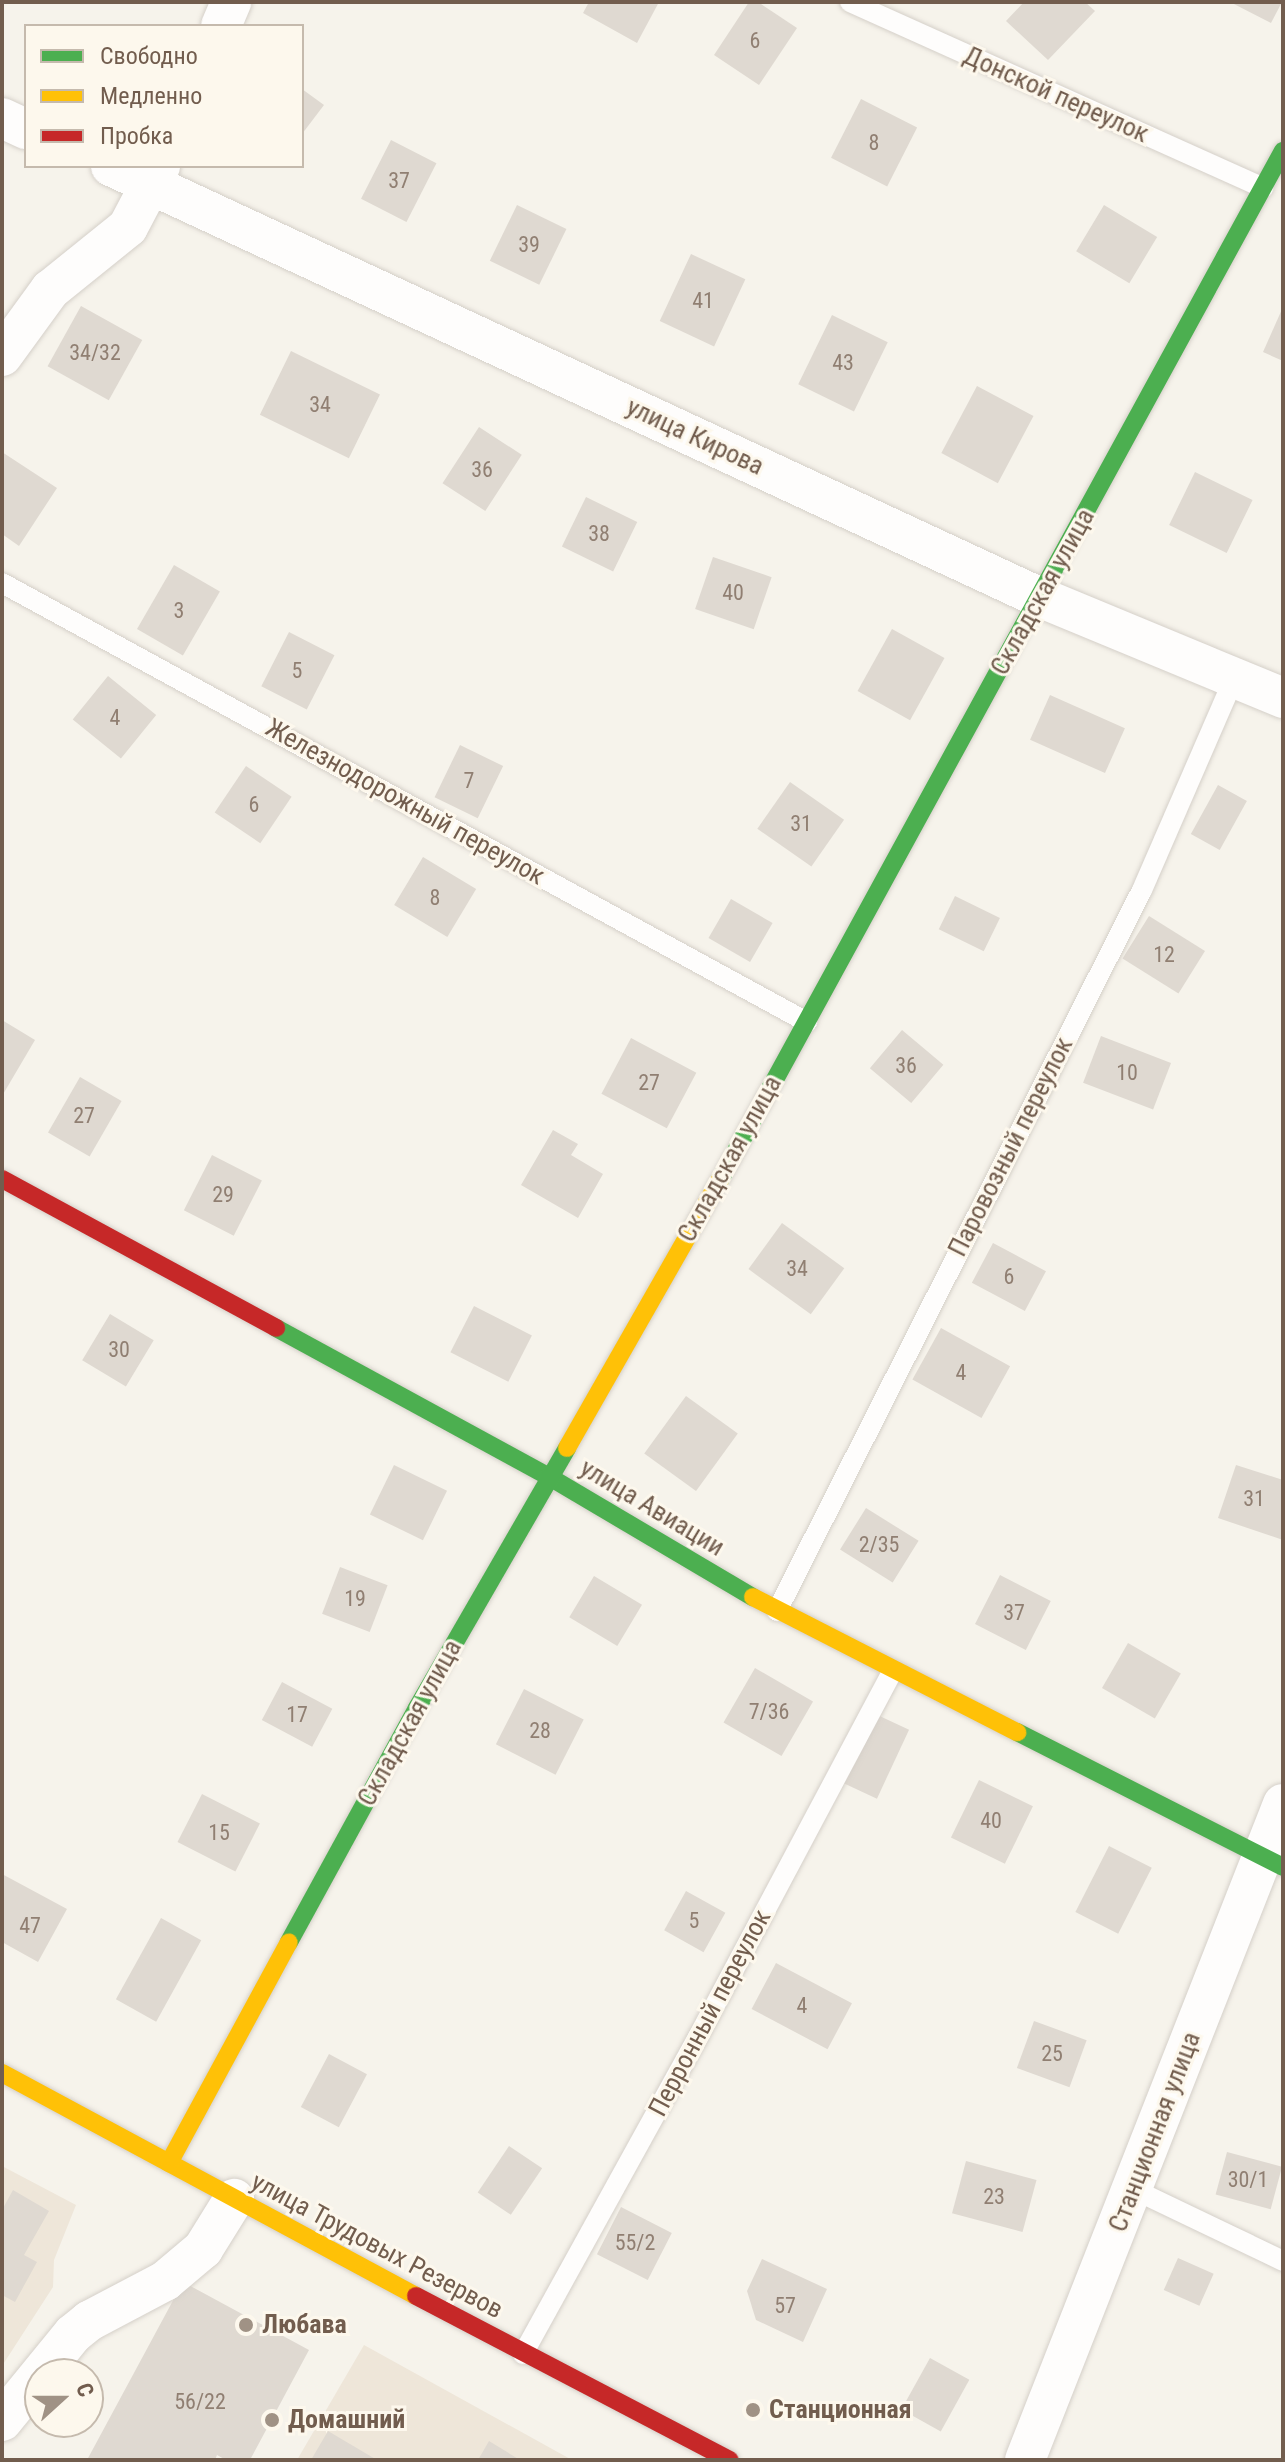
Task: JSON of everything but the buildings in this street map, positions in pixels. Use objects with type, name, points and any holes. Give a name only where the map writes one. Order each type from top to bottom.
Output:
[{"type":"street","points":[[222,24],[231,2]]},
{"type":"street","points":[[2,118],[24,128]]},
{"type":"street","name":"Складская улица","points":[[169,2163],[548,1476],[727,1169],[1283,151]]},
{"type":"street","name":"улица Кирова","points":[[121,168],[156,175],[1039,597],[1283,698]]},
{"type":"street","points":[[2,356],[50,290],[128,227],[156,175]]},
{"type":"street","name":"улица Авиации","points":[[2,1179],[548,1476],[777,1611],[1272,1862]]},
{"type":"street","name":"Станционная улица","points":[[1025,2460],[1133,2189],[1272,1862],[1283,1804]]},
{"type":"street","name":"улица Трудовых Резервов","points":[[2,2073],[523,2354],[730,2460]]},
{"type":"street","points":[[2,2421],[73,2334],[89,2321],[165,2281],[203,2249],[234,2199]]},
{"type":"lane","name":"Донской переулок","points":[[850,2],[1263,188]]},
{"type":"lane","name":"Железнодорожный переулок","points":[[2,583],[807,1022]]},
{"type":"lane","name":"Паровозный переулок","points":[[777,1611],[1142,890],[1234,678]]},
{"type":"lane","name":"Перронный переулок","points":[[523,2354],[698,2037],[893,1671]]},
{"type":"lane","points":[[1133,2189],[1283,2261]]},
{"type":"shaded area","points":[[2,2166],[76,2205],[54,2260],[53,2287],[2,2366]]},
{"type":"shaded area","points":[[364,2345],[572,2460],[297,2460]]},
{"type":"traffic: fast","points":[[720,1180],[1283,151]]},
{"type":"traffic: fast","points":[[276,1328],[548,1476],[753,1597]]},
{"type":"traffic: fast","points":[[289,1942],[417,1708],[567,1448]]},
{"type":"traffic: fast","points":[[1017,1732],[1283,1867]]},
{"type":"traffic: slow","points":[[567,1448],[720,1180]]},
{"type":"traffic: slow","points":[[753,1597],[1017,1732]]},
{"type":"traffic: slow","points":[[169,2163],[289,1942]]},
{"type":"traffic: slow","points":[[2,2073],[416,2296]]},
{"type":"traffic: jam","points":[[2,1179],[276,1328]]},
{"type":"traffic: jam","points":[[416,2296],[730,2460]]},
{"type":"place","name":"Любава","points":[[246,2325]]},
{"type":"place","name":"Станционная","points":[[753,2410]]},
{"type":"place","name":"Домашний","points":[[272,2420]]}]
